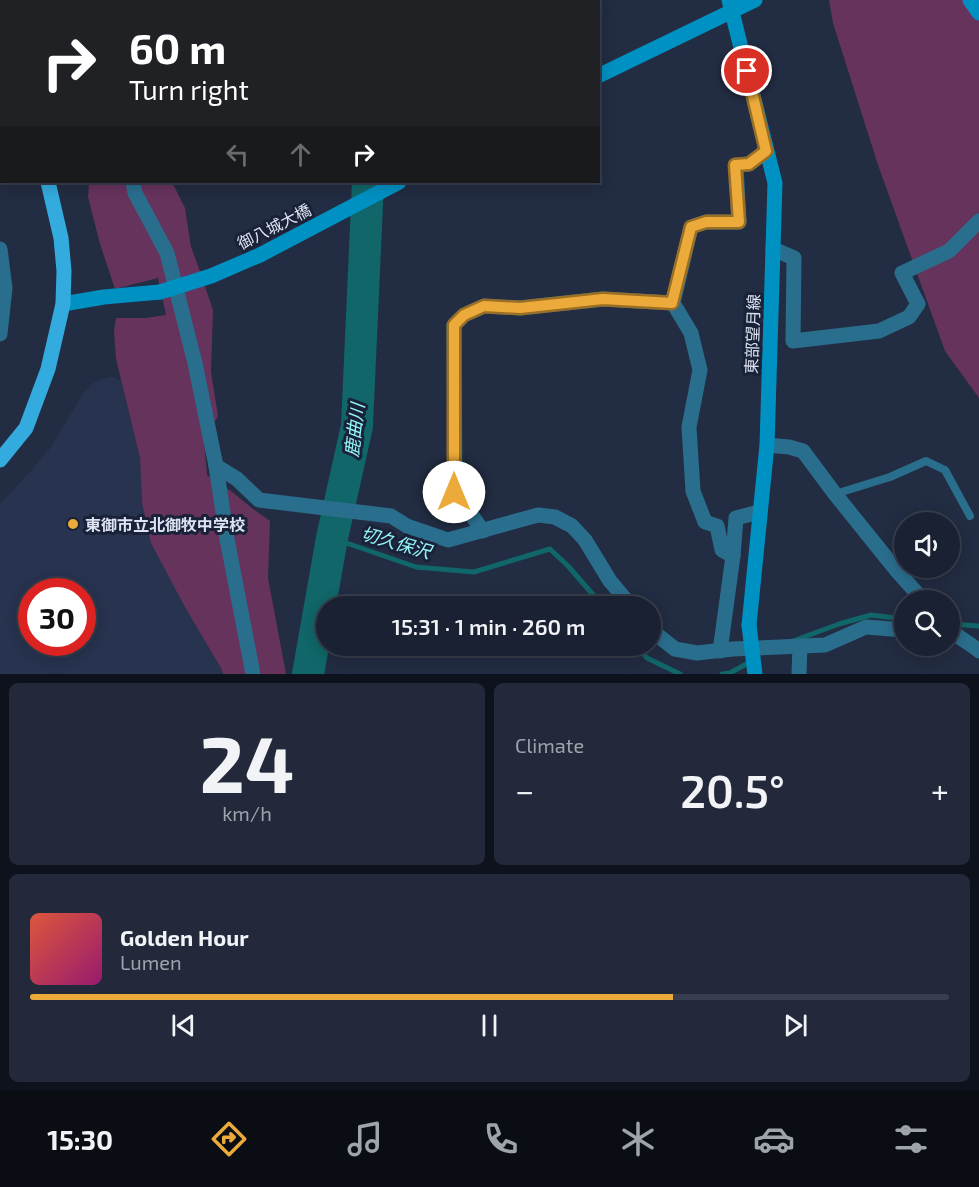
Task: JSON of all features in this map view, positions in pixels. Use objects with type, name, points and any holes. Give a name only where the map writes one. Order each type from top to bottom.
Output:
[{"type":"main road","points":[[600,75],[731,6],[755,0]]},
{"type":"main road","points":[[970,0],[979,14]]},
{"type":"main road","name":"東部望月線","points":[[731,6],[775,183],[767,445],[749,625],[755,674]]},
{"type":"main road","points":[[0,460],[26,428],[48,369],[63,303],[64,272],[61,238],[48,183]]},
{"type":"main road","name":"御八城大橋","points":[[63,303],[160,292],[211,276],[260,255],[397,183]]},
{"type":"street","points":[[733,556],[722,550],[717,525],[705,522],[693,491],[689,427],[700,369],[691,333],[672,303],[691,227],[706,222],[739,222],[735,165],[749,164],[766,151]]},
{"type":"street","points":[[133,183],[135,194],[166,253],[195,363],[253,674]]},
{"type":"street","points":[[773,249],[794,258],[793,341],[879,331],[909,317],[918,304],[902,273],[950,251],[979,221]]},
{"type":"street","points":[[0,249],[5,288],[0,334]]},
{"type":"street","points":[[483,531],[454,492],[454,325],[464,315],[484,306],[520,308],[603,299],[672,303]]},
{"type":"street","points":[[767,445],[803,451],[914,590]]},
{"type":"street","points":[[216,466],[237,479],[259,500],[391,516],[407,526],[448,540],[538,516],[555,517],[572,526],[579,533],[610,581],[623,596]]},
{"type":"street","points":[[720,651],[736,518],[759,512]]},
{"type":"street","points":[[661,637],[675,649],[697,653],[825,645],[866,627],[894,629]]},
{"type":"street","points":[[960,638],[977,646]]},
{"type":"street","points":[[799,674],[800,646]]},
{"type":"lane","points":[[836,494],[890,477],[926,461],[945,470],[970,516]]},
{"type":"shaded area","points":[[829,0],[979,0],[979,398],[945,351],[878,165],[833,23]]},
{"type":"shaded area","points":[[89,183],[172,183],[185,208],[191,247],[213,310],[211,372],[218,416],[204,440],[207,475],[270,521],[268,578],[286,674],[223,674],[151,543],[142,503],[140,458],[116,359],[114,331],[116,318],[166,315],[158,278],[115,289],[88,197]]},
{"type":"shaded area","name":"東御市立北御牧中学校","points":[[111,376],[121,381],[140,458],[142,503],[186,609],[223,674],[0,674],[0,504],[51,447],[84,392],[95,382]]},
{"type":"waterway","name":"鹿曲川","points":[[308,674],[332,538],[357,426],[368,183]]},
{"type":"waterway","name":"切久保沢","points":[[332,538],[416,567],[474,572],[550,549],[594,596]]},
{"type":"waterway","name":"切久保沢","points":[[793,641],[871,615],[894,618]]},
{"type":"waterway","name":"切久保沢","points":[[960,625],[979,626]]},
{"type":"waterway","name":"切久保沢","points":[[645,656],[680,674]]},
{"type":"waterway","name":"切久保沢","points":[[722,674],[730,673],[750,662]]},
{"type":"place","name":"東御市立北御牧中学校","points":[[73,524]]},
{"type":"route","points":[[454,492],[454,325],[464,315],[484,306],[520,308],[603,299],[672,303],[691,227],[706,222],[739,222],[735,165],[749,164],[766,151],[747,71]]}]
